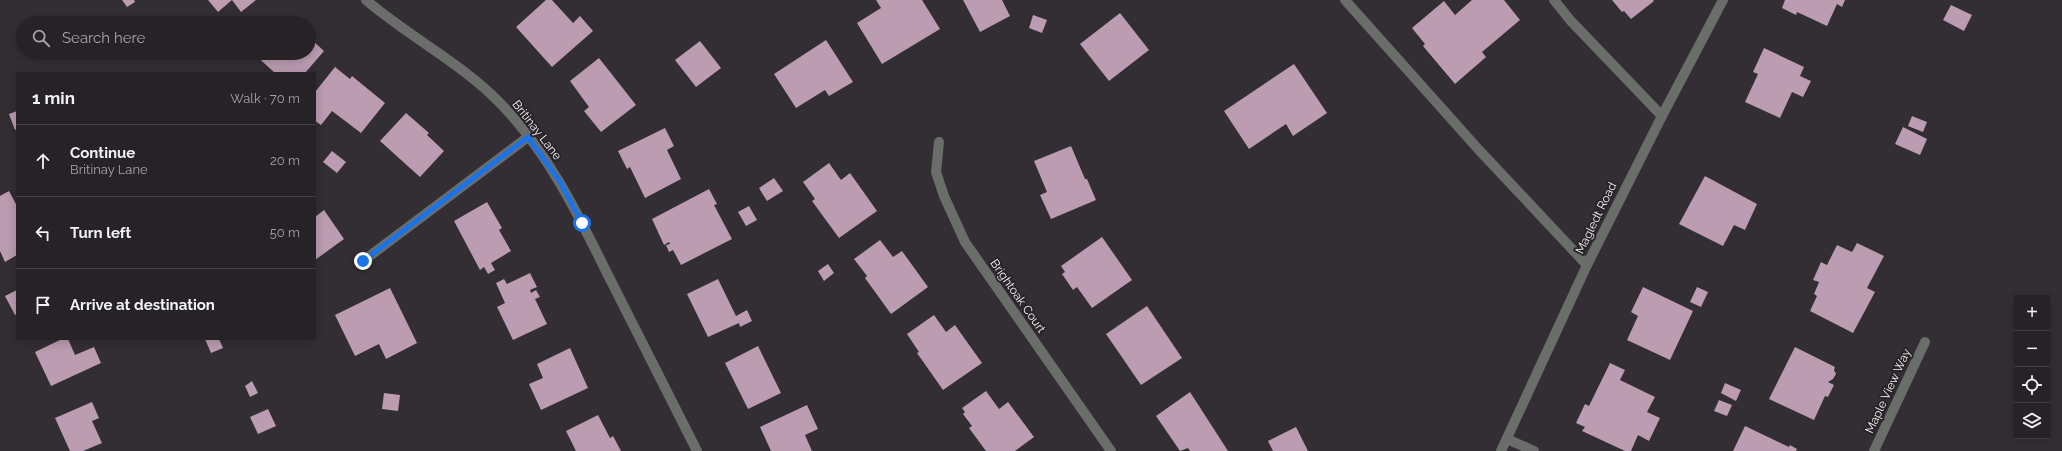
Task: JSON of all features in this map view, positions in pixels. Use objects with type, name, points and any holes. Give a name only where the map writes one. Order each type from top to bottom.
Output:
[{"type":"street","name":"Britinay Lane","points":[[366,0],[379,11],[451,61],[479,84],[501,105],[528,137],[560,182],[697,451]]},
{"type":"street","points":[[1345,0],[1479,150],[1587,265]]},
{"type":"street","points":[[1554,0],[1570,20],[1662,116]]},
{"type":"street","name":"Magledt Road","points":[[1501,451],[1587,265],[1662,116],[1723,0]]},
{"type":"street","points":[[363,261],[528,137]]},
{"type":"street","name":"Brightoak Court","points":[[939,142],[936,172],[944,196],[965,242],[1111,451]]},
{"type":"street","name":"Maple View Way","points":[[1874,451],[1925,342]]},
{"type":"street","points":[[1507,439],[1534,451]]},
{"type":"building","points":[[122,0],[134,0],[135,2],[127,7]]},
{"type":"building","points":[[208,0],[232,0],[218,12]]},
{"type":"building","points":[[232,0],[256,0],[241,12]]},
{"type":"building","points":[[546,0],[552,0],[573,23],[580,16],[593,31],[552,67],[516,27]]},
{"type":"building","points":[[876,0],[922,0],[940,29],[882,64],[857,23],[881,8]]},
{"type":"building","points":[[963,0],[1002,0],[1010,16],[980,32]]},
{"type":"building","points":[[1472,0],[1504,0],[1520,20],[1482,52],[1486,57],[1455,84],[1423,46],[1425,44],[1412,28],[1444,1],[1455,15]]},
{"type":"building","points":[[1612,0],[1654,1],[1631,19],[1624,11],[1622,12]]},
{"type":"building","points":[[1785,0],[1845,0],[1842,7],[1837,4],[1827,26],[1797,12],[1796,15],[1782,8]]},
{"type":"building","points":[[1951,5],[1972,15],[1964,31],[1943,20]]},
{"type":"building","points":[[1120,13],[1149,50],[1109,81],[1080,44]]},
{"type":"building","points":[[1033,15],[1047,20],[1042,33],[1029,28]]},
{"type":"building","points":[[826,40],[853,82],[829,96],[825,90],[796,108],[774,74]]},
{"type":"building","points":[[700,41],[721,68],[696,87],[675,60]]},
{"type":"building","points":[[316,44],[324,51],[306,72],[274,72],[261,60],[316,60]]},
{"type":"building","points":[[1764,48],[1804,67],[1800,76],[1811,81],[1803,97],[1792,92],[1780,118],[1745,102],[1758,74],[1753,72]]},
{"type":"building","points":[[599,58],[636,105],[601,132],[584,111],[589,107],[570,81]]},
{"type":"building","points":[[1294,64],[1327,113],[1293,136],[1286,124],[1249,149],[1224,111]]},
{"type":"building","points":[[335,67],[350,79],[352,76],[385,103],[361,133],[332,111],[321,125],[316,122],[316,91]]},
{"type":"building","points":[[16,111],[15,130],[9,114]]},
{"type":"building","points":[[406,113],[429,133],[427,135],[444,151],[420,177],[380,141]]},
{"type":"building","points":[[1912,116],[1927,122],[1923,132],[1908,126]]},
{"type":"building","points":[[1903,127],[1927,139],[1920,155],[1895,144]]},
{"type":"building","points":[[665,128],[674,146],[667,150],[681,179],[645,198],[630,167],[627,169],[618,151]]},
{"type":"building","points":[[1071,146],[1096,200],[1051,219],[1040,195],[1047,192],[1034,161]]},
{"type":"building","points":[[332,151],[346,162],[337,173],[323,162]]},
{"type":"building","points":[[829,163],[841,180],[850,173],[877,211],[839,238],[812,201],[815,199],[803,182]]},
{"type":"building","points":[[1705,176],[1757,204],[1745,230],[1734,225],[1723,246],[1679,224]]},
{"type":"building","points":[[774,178],[783,191],[767,201],[759,188]]},
{"type":"building","points":[[709,189],[717,204],[714,205],[732,239],[681,265],[673,250],[669,252],[666,245],[670,244],[669,242],[664,245],[652,219]]},
{"type":"building","points":[[9,191],[16,204],[16,256],[5,262],[0,251],[0,196]]},
{"type":"building","points":[[487,202],[502,228],[499,230],[511,251],[491,263],[495,270],[488,274],[484,267],[480,270],[454,221]]},
{"type":"building","points":[[749,206],[757,220],[746,226],[738,212]]},
{"type":"building","points":[[324,210],[344,239],[316,259],[316,216]]},
{"type":"building","points":[[1102,237],[1132,280],[1092,308],[1077,287],[1073,290],[1062,274],[1065,272],[1061,266]]},
{"type":"building","points":[[880,240],[893,257],[902,251],[928,287],[891,314],[865,278],[867,276],[854,259]]},
{"type":"building","points":[[1857,243],[1884,256],[1867,288],[1875,292],[1853,333],[1810,311],[1817,296],[1814,294],[1819,282],[1813,280],[1821,262],[1827,265],[1837,245],[1852,252]]},
{"type":"building","points":[[828,264],[834,273],[824,281],[818,271]]},
{"type":"building","points":[[530,273],[537,287],[530,290],[531,293],[536,290],[540,297],[535,299],[547,324],[513,340],[497,307],[505,303],[496,283],[504,279],[507,284]]},
{"type":"building","points":[[718,279],[736,316],[747,310],[752,321],[740,327],[739,323],[708,337],[687,294]]},
{"type":"building","points":[[1643,287],[1693,311],[1670,360],[1627,340],[1638,316],[1631,312]]},
{"type":"building","points":[[1697,287],[1708,292],[1701,307],[1690,302]]},
{"type":"building","points":[[390,288],[417,343],[386,359],[379,344],[355,356],[335,315]]},
{"type":"building","points":[[16,290],[16,314],[15,315],[5,296]]},
{"type":"building","points":[[1147,306],[1182,358],[1141,385],[1106,334]]},
{"type":"building","points":[[934,315],[946,332],[955,325],[982,363],[943,390],[917,353],[919,352],[907,334]]},
{"type":"building","points":[[60,340],[68,340],[75,355],[94,347],[101,363],[51,386],[35,352]]},
{"type":"building","points":[[205,340],[219,340],[223,348],[211,353]]},
{"type":"building","points":[[758,346],[781,393],[748,409],[725,363]]},
{"type":"building","points":[[1795,347],[1835,367],[1834,370],[1836,374],[1833,379],[1828,382],[1834,385],[1828,397],[1825,396],[1814,420],[1769,399]]},
{"type":"building","points":[[570,348],[588,388],[541,410],[529,384],[543,378],[537,364]]},
{"type":"building","points":[[1610,363],[1625,370],[1620,380],[1655,397],[1647,412],[1660,418],[1649,441],[1638,435],[1631,451],[1625,451],[1582,431],[1585,427],[1576,423],[1585,404],[1589,406]]},
{"type":"building","points":[[252,381],[258,393],[250,397],[245,386]]},
{"type":"building","points":[[1725,383],[1741,390],[1736,401],[1721,393]]},
{"type":"building","points":[[986,391],[999,409],[1008,402],[1034,437],[1015,451],[986,451],[969,428],[972,426],[963,414],[965,412],[962,408]]},
{"type":"building","points":[[1190,392],[1228,451],[1190,451],[1188,448],[1180,451],[1156,416]]},
{"type":"building","points":[[384,393],[400,395],[398,411],[382,409]]},
{"type":"building","points":[[1719,400],[1732,405],[1727,416],[1714,411]]},
{"type":"building","points":[[92,402],[99,418],[92,421],[102,443],[83,451],[70,451],[55,418]]},
{"type":"building","points":[[807,405],[818,429],[805,435],[812,451],[771,451],[760,427]]},
{"type":"building","points":[[268,409],[276,426],[258,434],[250,417]]},
{"type":"building","points":[[598,415],[610,438],[613,436],[621,451],[576,451],[566,431]]},
{"type":"building","points":[[1745,426],[1789,447],[1790,445],[1797,449],[1796,451],[1733,451]]},
{"type":"building","points":[[1296,427],[1308,451],[1273,451],[1268,441]]},
{"type":"route","points":[[363,261],[528,137],[560,182],[582,223]]}]
